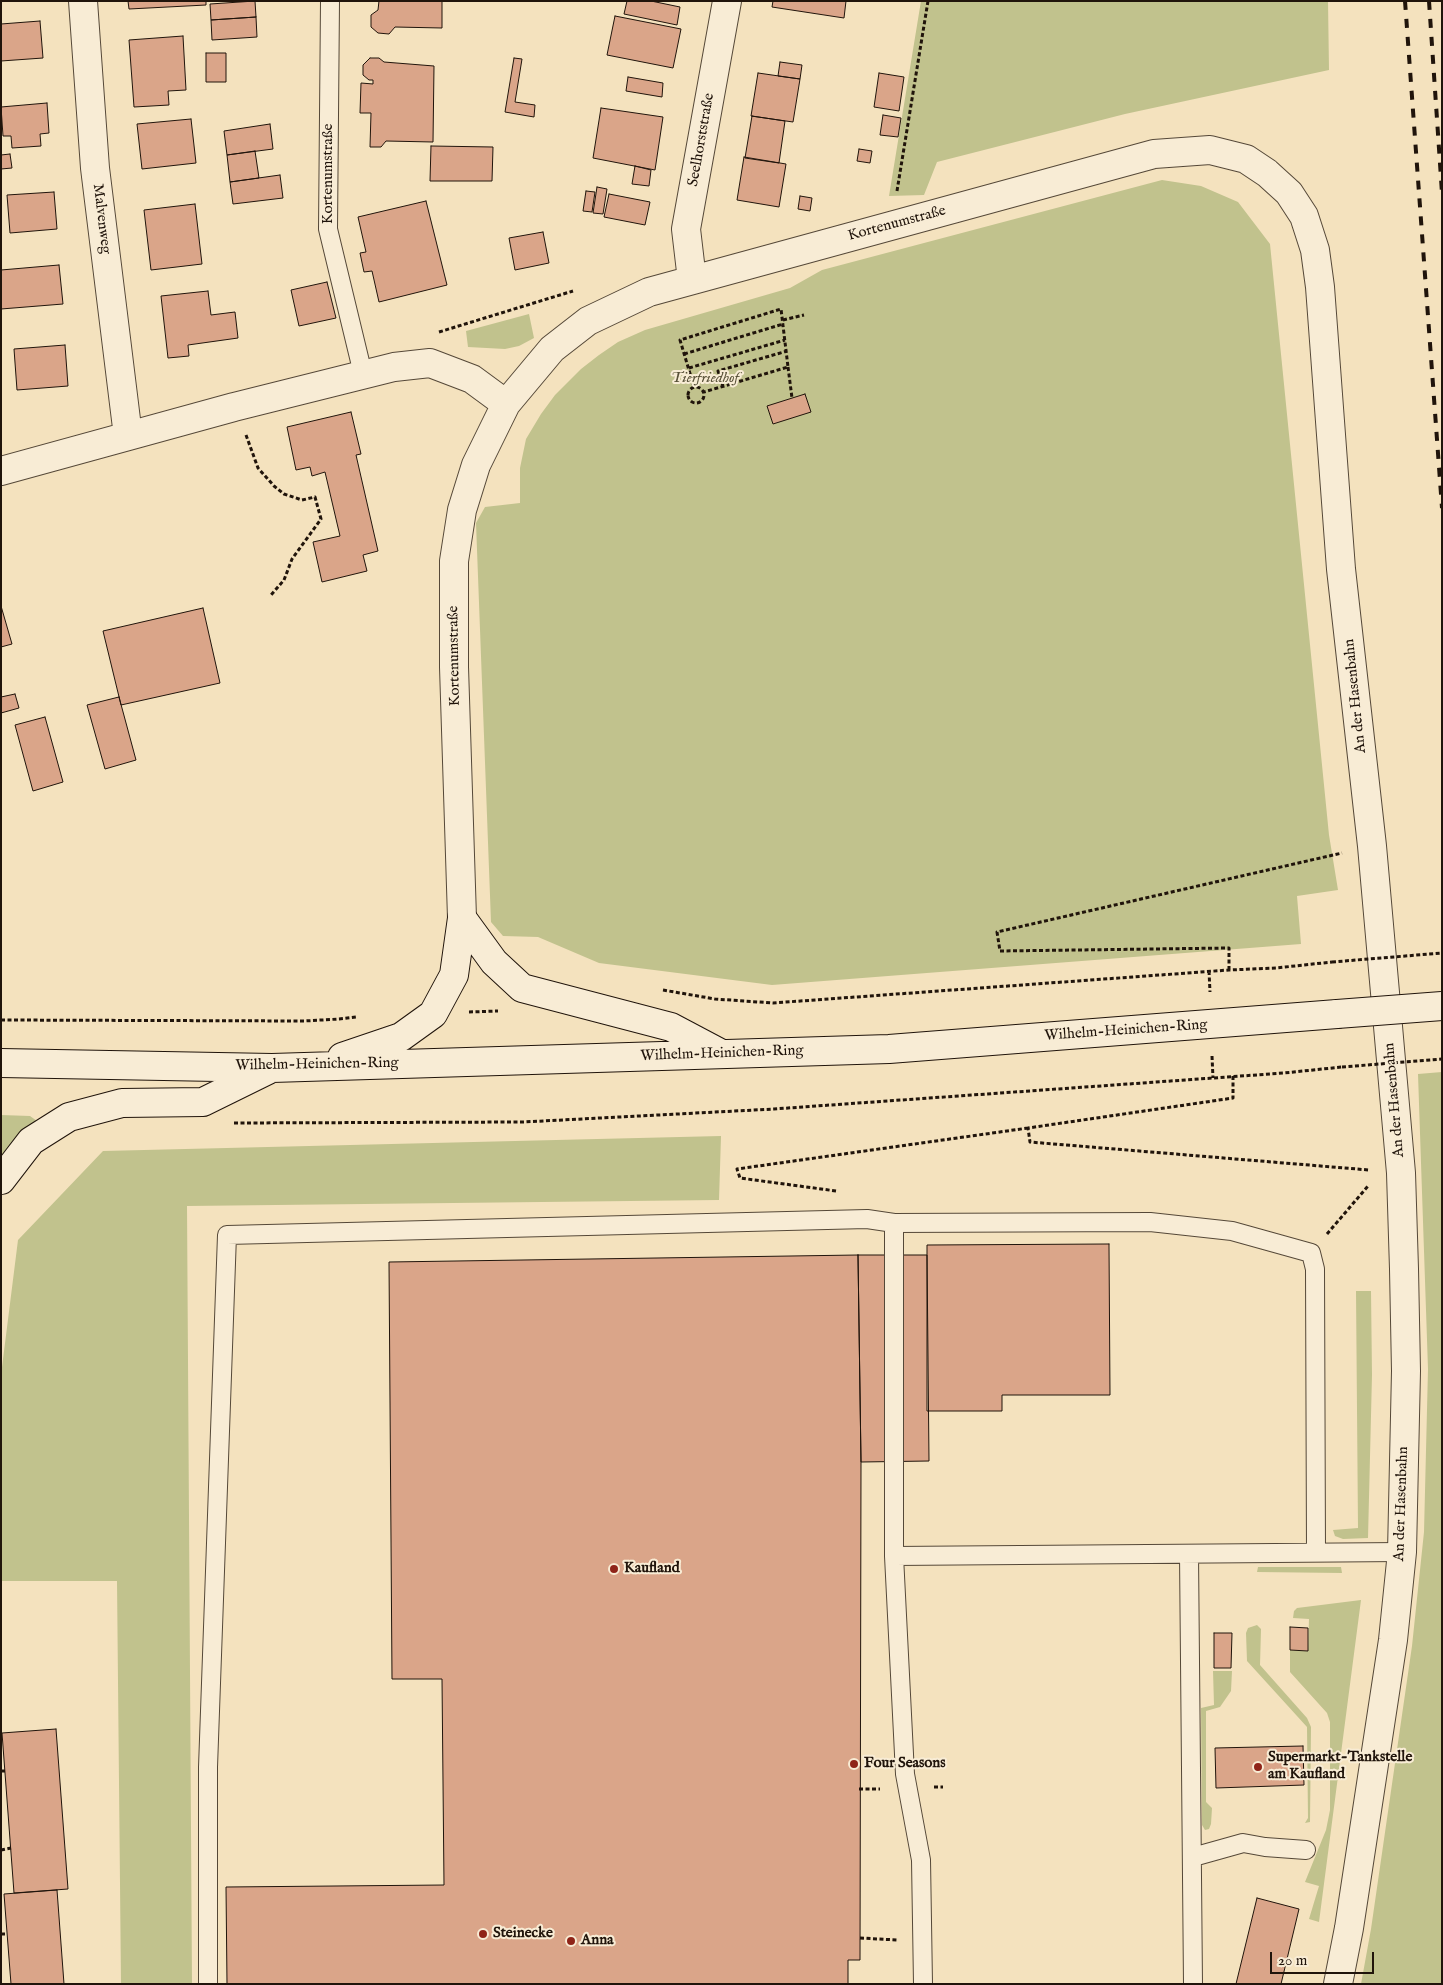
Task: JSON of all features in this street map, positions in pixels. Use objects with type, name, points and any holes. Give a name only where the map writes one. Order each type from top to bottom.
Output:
[{"type":"street","name":"Malvenweg","points":[[83,1],[95,168],[128,436]]},
{"type":"street","name":"Seelhorststraße","points":[[692,280],[686,229],[727,1]]},
{"type":"street","name":"Kortenumstraße","points":[[314,1066],[401,1037],[433,1014],[454,975],[462,918],[454,667],[454,561],[462,510],[476,465],[506,404],[552,349],[588,320],[649,292],[1154,154],[1210,150],[1246,159],[1267,173],[1289,193],[1304,216]]},
{"type":"street","name":"An der Hasenbahn","points":[[1304,216],[1315,250],[1320,287],[1341,569],[1372,846],[1401,1173],[1406,1371],[1402,1552],[1393,1640],[1349,1928],[1338,1984]]},
{"type":"street","points":[[1,471],[234,407],[394,367],[430,363],[472,379],[506,404]]},
{"type":"street","points":[[462,918],[494,962],[522,988],[671,1027],[723,1054]]},
{"type":"street","name":"Wilhelm-Heinichen-Ring","points":[[1,1063],[272,1068],[889,1049],[1442,1006]]},
{"type":"street","points":[[1,1180],[31,1141],[69,1117],[122,1103],[203,1102],[272,1068]]},
{"type":"lane","name":"Kortenumstraße","points":[[330,1],[328,229],[363,374]]},
{"type":"lane","points":[[208,1984],[208,1767],[227,1235],[867,1219],[894,1223],[1150,1222],[1232,1231],[1311,1253],[1315,1269],[1316,1552]]},
{"type":"lane","points":[[894,1223],[894,1556],[905,1774],[920,1860],[923,1984]]},
{"type":"lane","points":[[894,1556],[1402,1552]]},
{"type":"lane","points":[[1189,1554],[1193,1984]]},
{"type":"lane","points":[[1193,1857],[1243,1843],[1265,1847],[1306,1850]]},
{"type":"path","points":[[891,226],[928,1]]},
{"type":"path","points":[[430,363],[439,331],[577,289]]},
{"type":"path","points":[[694,387],[680,340],[782,309],[792,398]]},
{"type":"path","points":[[684,354],[804,315]]},
{"type":"path","points":[[689,368],[785,340]]},
{"type":"path","points":[[723,386],[718,371],[786,351]]},
{"type":"path","points":[[704,392],[788,367]]},
{"type":"path","points":[[694,387],[701,388],[704,392],[705,397],[702,401],[694,403],[688,396],[690,389],[694,387]]},
{"type":"path","points":[[234,407],[258,468],[284,494],[302,500],[315,497],[321,519],[292,559],[284,580],[270,595]]},
{"type":"path","points":[[1230,970],[1229,948],[1000,951],[998,932],[1372,846]]},
{"type":"path","points":[[1332,962],[1442,953]]},
{"type":"path","points":[[231,1124],[523,1122],[774,1109],[1442,1059]]},
{"type":"path","points":[[837,1191],[740,1178],[737,1169],[1233,1098],[1233,1076]]},
{"type":"path","points":[[1028,1128],[1030,1142],[1401,1173]]},
{"type":"path","points":[[1311,1253],[1368,1189],[1372,1170]]},
{"type":"path","points":[[1,1850],[11,1848]]},
{"type":"path","points":[[1,1934],[7,1934]]},
{"type":"path","points":[[860,1938],[922,1941]]},
{"type":"green space","points":[[921,1],[1328,1],[1329,70],[1125,114],[937,162],[924,195],[889,196]]},
{"type":"green space","name":"Tierfriedhof","points":[[1162,180],[1201,186],[1238,202],[1270,244],[1329,835],[1338,890],[1297,896],[1301,944],[772,985],[599,963],[538,937],[503,936],[491,922],[476,523],[485,507],[520,503],[520,468],[526,439],[555,395],[581,369],[599,355],[618,342],[645,330],[790,288],[822,270]]},
{"type":"green space","points":[[529,314],[534,338],[519,346],[505,349],[468,347],[466,331]]},
{"type":"green space","points":[[1442,1072],[1442,1984],[1361,1984],[1371,1929],[1412,1646],[1424,1532],[1428,1369],[1418,1074]]},
{"type":"green space","points":[[1,1115],[30,1116],[37,1121],[35,1127],[1,1159]]},
{"type":"green space","points":[[721,1136],[719,1200],[187,1206],[192,1984],[121,1984],[117,1581],[1,1581],[1,1375],[18,1240],[103,1151]]},
{"type":"green space","points":[[1356,1291],[1371,1291],[1372,1375],[1368,1538],[1343,1539],[1335,1536],[1333,1530],[1358,1528]]},
{"type":"green space","points":[[1258,1567],[1341,1567],[1342,1573],[1257,1572]]},
{"type":"green space","points":[[1361,1600],[1319,1922],[1309,1919],[1319,1886],[1305,1882],[1326,1830],[1330,1810],[1330,1722],[1327,1713],[1290,1672],[1290,1650],[1308,1651],[1309,1619],[1293,1618],[1294,1611],[1297,1608]]},
{"type":"green space","points":[[1257,1625],[1261,1629],[1260,1665],[1307,1718],[1311,1727],[1310,1822],[1305,1823],[1308,1818],[1307,1727],[1247,1661],[1246,1633],[1248,1628]]},
{"type":"green space","points":[[1213,1671],[1232,1671],[1231,1691],[1220,1707],[1206,1711],[1206,1802],[1212,1808],[1211,1824],[1209,1829],[1205,1830],[1202,1825],[1201,1708],[1214,1705]]},
{"type":"building","points":[[128,1],[206,1],[206,5],[129,9]]},
{"type":"building","points":[[255,1],[256,17],[211,20],[210,4]]},
{"type":"building","points":[[379,1],[442,1],[442,28],[395,27],[389,34],[378,33],[371,27],[371,15],[378,10]]},
{"type":"building","points":[[627,1],[651,1],[680,7],[677,25],[624,14]]},
{"type":"building","points":[[773,1],[846,1],[844,18],[772,7]]},
{"type":"building","points":[[615,16],[681,29],[673,68],[607,55]]},
{"type":"building","points":[[256,17],[257,37],[212,40],[211,20]]},
{"type":"building","points":[[40,21],[43,58],[1,61],[1,24]]},
{"type":"building","points":[[183,36],[186,90],[168,91],[169,105],[134,107],[129,40]]},
{"type":"building","points":[[206,53],[226,53],[226,82],[206,82]]},
{"type":"building","points":[[370,58],[379,58],[384,62],[434,66],[433,142],[386,141],[381,147],[370,147],[371,113],[360,113],[361,83],[373,84],[373,80],[369,80],[363,75],[363,65]]},
{"type":"building","points":[[514,58],[522,59],[515,102],[535,105],[534,117],[505,112]]},
{"type":"building","points":[[780,62],[802,65],[800,79],[778,76]]},
{"type":"building","points":[[758,73],[800,79],[793,122],[751,116]]},
{"type":"building","points":[[879,73],[904,77],[899,111],[874,107]]},
{"type":"building","points":[[628,77],[663,83],[662,97],[626,91]]},
{"type":"building","points":[[47,103],[49,133],[40,134],[41,146],[12,148],[11,136],[3,136],[1,107]]},
{"type":"building","points":[[601,108],[663,117],[655,170],[593,158]]},
{"type":"building","points":[[883,115],[901,118],[898,137],[880,135]]},
{"type":"building","points":[[752,116],[785,121],[779,163],[745,158]]},
{"type":"building","points":[[191,119],[196,163],[142,169],[137,124]]},
{"type":"building","points":[[270,124],[273,149],[227,155],[224,131]]},
{"type":"building","points":[[431,146],[493,147],[492,181],[430,181]]},
{"type":"building","points":[[859,149],[872,151],[870,163],[857,161]]},
{"type":"building","points":[[255,151],[259,178],[230,182],[227,155]]},
{"type":"building","points":[[10,154],[12,168],[1,169],[1,155]]},
{"type":"building","points":[[744,157],[786,164],[779,207],[737,200]]},
{"type":"building","points":[[635,166],[651,170],[649,186],[632,184]]},
{"type":"building","points":[[280,175],[283,198],[233,204],[230,182]]},
{"type":"building","points":[[597,187],[607,189],[603,214],[593,213]]},
{"type":"building","points":[[586,191],[595,192],[592,212],[583,211]]},
{"type":"building","points":[[54,192],[57,229],[10,233],[7,195]]},
{"type":"building","points":[[609,194],[650,202],[645,225],[604,217]]},
{"type":"building","points":[[800,196],[812,198],[810,211],[798,209]]},
{"type":"building","points":[[426,201],[447,285],[379,302],[372,271],[364,272],[360,253],[366,252],[358,217]]},
{"type":"building","points":[[195,204],[202,264],[151,270],[144,210]]},
{"type":"building","points":[[543,232],[549,263],[515,270],[509,238]]},
{"type":"building","points":[[59,265],[63,304],[1,309],[1,270]]},
{"type":"building","points":[[327,282],[336,318],[299,326],[291,290]]},
{"type":"building","points":[[208,291],[211,315],[235,312],[238,338],[188,345],[189,356],[168,358],[161,296]]},
{"type":"building","points":[[65,345],[68,386],[17,390],[14,349]]},
{"type":"building","points":[[805,394],[811,412],[773,424],[767,406]]},
{"type":"building","points":[[351,412],[361,454],[356,455],[378,551],[363,555],[367,571],[322,582],[313,542],[340,536],[325,472],[312,476],[310,467],[296,470],[287,427]]},
{"type":"building","points":[[1,606],[12,644],[1,647]]},
{"type":"building","points":[[203,608],[220,683],[121,705],[103,631]]},
{"type":"building","points":[[15,694],[19,708],[1,713],[1,697]]},
{"type":"building","points":[[119,697],[136,760],[105,769],[87,705]]},
{"type":"building","points":[[45,717],[63,782],[33,791],[15,725]]},
{"type":"building","points":[[1109,1244],[1110,1395],[1002,1395],[1002,1411],[927,1411],[927,1245]]},
{"type":"building","points":[[858,1255],[861,1462],[860,1960],[848,1960],[848,1984],[227,1984],[226,1887],[444,1885],[442,1679],[392,1679],[389,1262]]},
{"type":"building","points":[[858,1255],[927,1255],[929,1461],[861,1462]]},
{"type":"building","points":[[1290,1627],[1308,1628],[1308,1651],[1290,1650]]},
{"type":"building","points":[[1214,1633],[1232,1633],[1231,1668],[1214,1668]]},
{"type":"building","points":[[56,1729],[68,1889],[14,1893],[2,1733]]},
{"type":"building","points":[[1303,1746],[1304,1785],[1216,1788],[1215,1748]]},
{"type":"building","points":[[57,1890],[64,1984],[11,1984],[4,1894]]},
{"type":"building","points":[[1257,1898],[1299,1909],[1281,1984],[1236,1984]]},
{"type":"railway","points":[[1405,1],[1442,508]]},
{"type":"railway","points":[[1429,1],[1442,193]]},
{"type":"place","name":"Kaufland","points":[[614,1569]]},
{"type":"place","name":"Four Seasons","points":[[854,1764]]},
{"type":"place","name":"Supermarkt-Tankstelle am Kaufland","points":[[1258,1767]]},
{"type":"place","name":"Steinecke","points":[[483,1934]]},
{"type":"place","name":"Anna","points":[[571,1941]]}]
